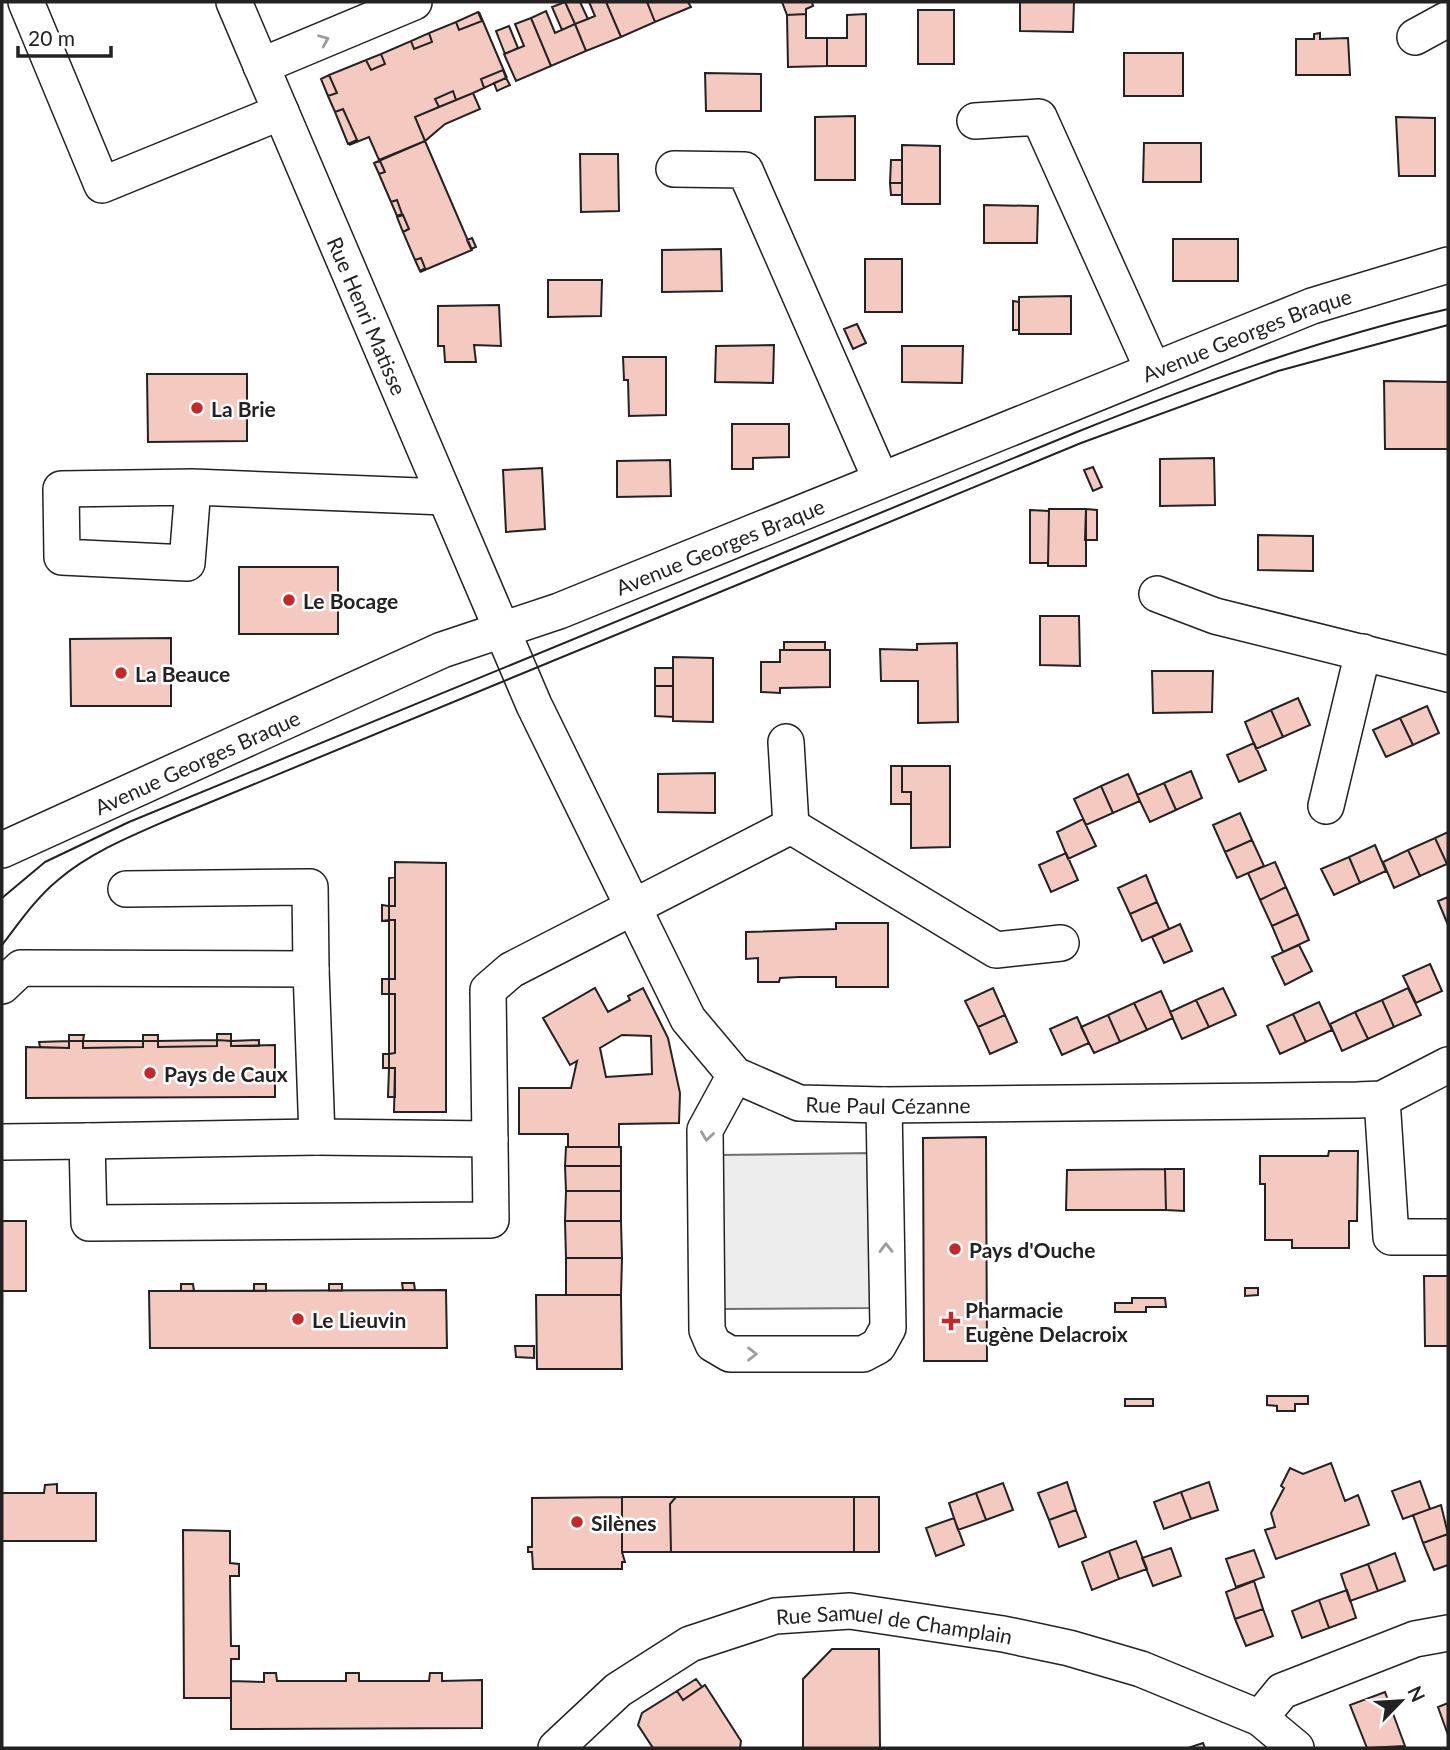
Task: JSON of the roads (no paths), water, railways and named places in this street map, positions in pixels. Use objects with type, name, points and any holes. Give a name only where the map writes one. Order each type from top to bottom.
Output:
[{"type":"street","points":[[26,2],[102,185],[281,112]]},
{"type":"street","name":"Rue Henri Matisse","points":[[234,2],[502,630]]},
{"type":"street","points":[[261,66],[414,2]]},
{"type":"street","points":[[1415,37],[1448,19]]},
{"type":"street","points":[[975,121],[1039,117],[1153,370]]},
{"type":"street","points":[[674,169],[744,170],[881,480]]},
{"type":"street","name":"Avenue Georges Braque","points":[[2,850],[442,650],[559,611],[1312,306],[1448,265]]},
{"type":"street","points":[[193,487],[445,497]]},
{"type":"street","points":[[1157,594],[1215,616],[1448,674]]},
{"type":"street","name":"Rue Paul Cézanne","points":[[502,630],[534,705],[688,1019],[735,1075],[799,1102],[884,1105],[1382,1099],[1448,1065]]},
{"type":"street","points":[[1326,806],[1363,652]]},
{"type":"street","points":[[786,742],[791,826]]},
{"type":"street","points":[[87,1141],[89,1223],[491,1220],[488,990],[511,970],[791,826]]},
{"type":"street","points":[[791,826],[996,950],[1061,943]]},
{"type":"street","points":[[126,889],[310,887],[317,1137]]},
{"type":"street","points":[[2,986],[21,968],[311,969]]},
{"type":"street","points":[[735,1075],[705,1130],[707,1330],[713,1344],[730,1354],[863,1354],[878,1346],[888,1328],[884,1105]]},
{"type":"street","points":[[1382,1099],[1391,1237],[1448,1237]]},
{"type":"street","points":[[2,1142],[317,1137],[490,1139]]},
{"type":"street","name":"Rue Samuel de Champlain","points":[[556,1748],[618,1690],[690,1644],[775,1616],[850,1611],[1003,1633],[1069,1648],[1141,1669],[1260,1718],[1296,1748]]},
{"type":"street","points":[[1260,1718],[1282,1691],[1415,1639],[1448,1633]]},
{"type":"tram line","points":[[2,898],[45,862],[129,822],[1077,432],[1260,363],[1353,334],[1448,309]]},
{"type":"tram line","points":[[2,945],[42,895],[71,870],[115,844],[177,816],[1081,443],[1278,371],[1448,325]]},
{"type":"place","name":"La Brie","points":[[197,408]]},
{"type":"place","name":"Le Bocage","points":[[289,600]]},
{"type":"place","name":"La Beauce","points":[[121,673]]},
{"type":"place","name":"Pays de Caux","points":[[150,1073]]},
{"type":"place","name":"Pays d'Ouche","points":[[955,1249]]},
{"type":"place","name":"Le Lieuvin","points":[[298,1319]]},
{"type":"place","name":"Pharmacie Eugène Delacroix","points":[[951,1321]]},
{"type":"place","name":"Silènes","points":[[577,1522]]}]
